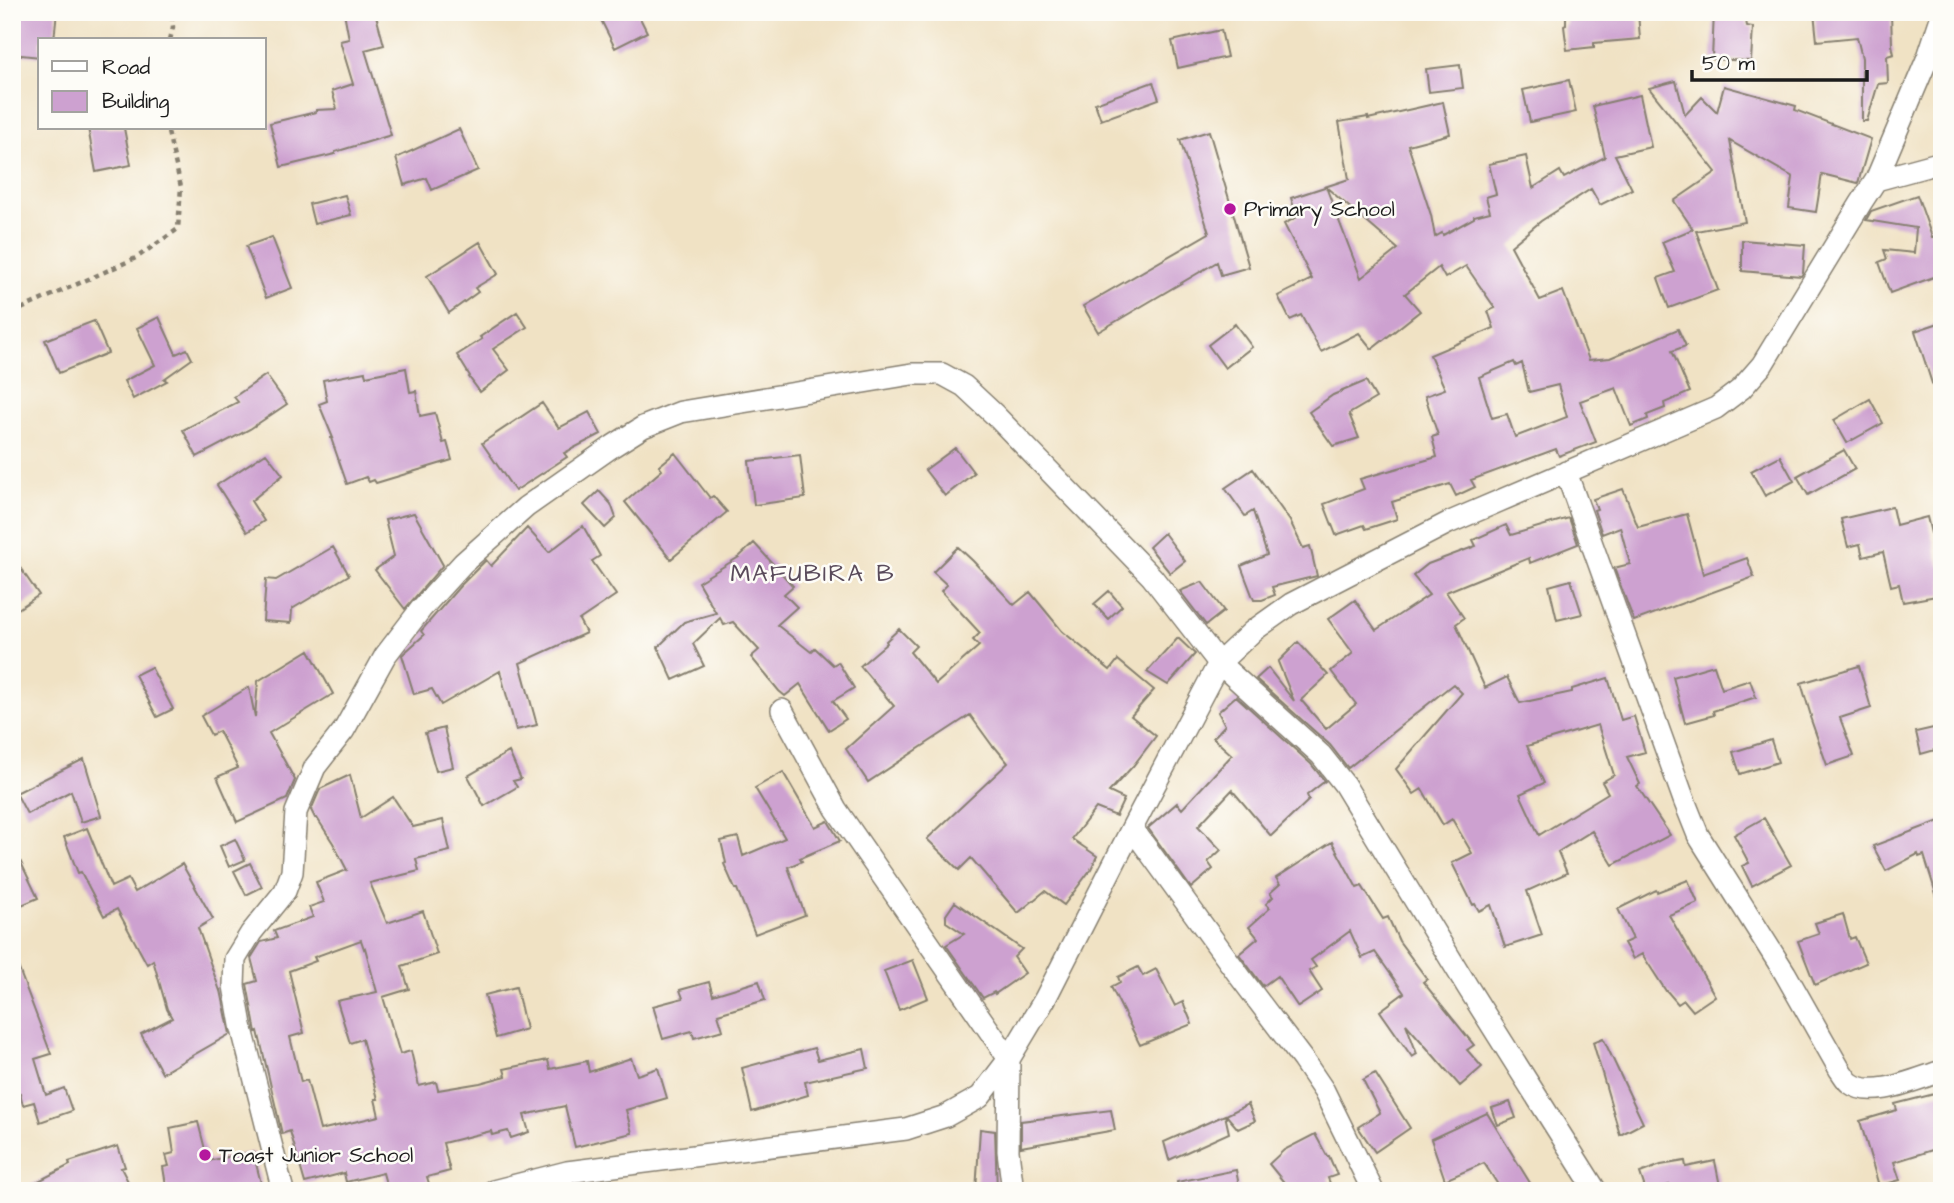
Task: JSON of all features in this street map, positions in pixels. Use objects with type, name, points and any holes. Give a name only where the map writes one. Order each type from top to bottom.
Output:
[{"type":"street","points":[[493,1191],[568,1172],[906,1129],[946,1116],[980,1097],[1009,1059],[1045,999],[1219,663],[1253,631],[1291,604],[1448,523],[1716,408],[1741,389],[1762,365],[1876,180],[1928,57],[1942,15]]},
{"type":"street","points":[[1876,180],[1942,162]]},
{"type":"street","points":[[283,1191],[241,1025],[234,986],[235,959],[251,933],[285,891],[292,872],[296,812],[315,766],[344,730],[385,656],[421,609],[463,563],[526,507],[643,427],[681,412],[912,374],[942,374],[964,386],[1152,577],[1219,663],[1321,755],[1344,784],[1596,1191]]},
{"type":"street","points":[[1566,472],[1698,835],[1786,973],[1844,1076],[1848,1082],[1860,1088],[1876,1090],[1942,1071]]},
{"type":"street","points":[[782,710],[836,809],[1009,1059],[1008,1151],[1013,1191]]},
{"type":"street","points":[[1132,828],[1324,1091],[1373,1191]]},
{"type":"path","points":[[170,38],[173,27],[171,12]]},
{"type":"path","points":[[12,313],[136,258],[178,229],[181,187],[167,130]]},
{"type":"building","points":[[12,12],[57,12],[54,38],[38,38],[38,57],[12,54]]},
{"type":"building","points":[[344,12],[375,12],[384,45],[365,50],[391,135],[335,154],[281,167],[270,123],[316,110],[337,109],[332,91],[353,84],[340,41],[349,39]]},
{"type":"building","points":[[597,12],[637,12],[647,32],[615,48]]},
{"type":"building","points":[[1566,12],[1638,12],[1640,39],[1594,43],[1594,47],[1567,50],[1564,26]]},
{"type":"building","points":[[1714,12],[1744,12],[1747,26],[1753,27],[1751,61],[1712,59]]},
{"type":"building","points":[[1814,12],[1891,12],[1894,54],[1887,56],[1888,83],[1878,84],[1867,121],[1862,121],[1862,58],[1857,37],[1817,41]]},
{"type":"building","points":[[1221,30],[1227,57],[1178,68],[1172,41]]},
{"type":"building","points":[[1460,65],[1463,88],[1429,92],[1426,69]]},
{"type":"building","points":[[1569,80],[1576,112],[1530,122],[1523,90]]},
{"type":"building","points":[[1676,81],[1685,115],[1702,97],[1717,112],[1724,86],[1796,106],[1795,110],[1871,139],[1858,183],[1822,174],[1816,212],[1789,208],[1793,177],[1730,141],[1745,222],[1696,231],[1718,290],[1669,308],[1658,278],[1675,272],[1662,242],[1693,229],[1674,201],[1716,172],[1649,88]]},
{"type":"building","points":[[1153,82],[1159,99],[1101,120],[1095,103]]},
{"type":"building","points":[[1640,95],[1651,147],[1615,155],[1632,189],[1600,205],[1591,189],[1541,221],[1511,246],[1540,300],[1563,291],[1589,360],[1610,358],[1678,329],[1686,346],[1672,351],[1690,392],[1664,403],[1665,408],[1647,415],[1648,419],[1631,426],[1616,388],[1580,401],[1596,442],[1559,456],[1556,449],[1471,480],[1475,487],[1456,496],[1450,484],[1392,502],[1397,519],[1366,529],[1364,525],[1336,535],[1324,504],[1364,489],[1360,479],[1437,457],[1432,437],[1438,435],[1425,396],[1445,389],[1430,355],[1494,328],[1488,311],[1495,308],[1466,266],[1445,278],[1439,267],[1405,294],[1420,311],[1372,349],[1359,333],[1321,352],[1301,315],[1290,320],[1278,296],[1312,279],[1284,224],[1297,217],[1291,198],[1349,179],[1339,122],[1368,119],[1443,102],[1450,134],[1408,145],[1431,215],[1435,237],[1442,233],[1443,235],[1474,216],[1490,212],[1486,197],[1496,194],[1489,164],[1526,156],[1533,188],[1560,171],[1564,178],[1605,157],[1593,106]],"holes":[[[1326,187],[1398,249],[1361,278]],[[1514,362],[1516,366],[1522,363],[1529,392],[1558,385],[1567,417],[1515,437],[1507,414],[1492,418],[1479,377]]]},
{"type":"building","points":[[459,129],[478,170],[432,190],[427,178],[404,185],[396,158]]},
{"type":"building","points":[[88,130],[124,130],[131,165],[96,172]]},
{"type":"building","points":[[1209,131],[1249,267],[1221,275],[1217,262],[1098,332],[1083,306],[1209,233],[1180,140]]},
{"type":"building","points":[[345,195],[351,215],[314,224],[309,204]]},
{"type":"building","points":[[1917,195],[1932,237],[1942,235],[1942,274],[1890,293],[1879,262],[1887,259],[1884,250],[1914,253],[1916,228],[1866,220],[1871,211]]},
{"type":"building","points":[[272,237],[292,288],[266,298],[246,246]]},
{"type":"building","points":[[1742,240],[1805,245],[1803,273],[1801,276],[1742,271]]},
{"type":"building","points":[[480,242],[498,274],[475,288],[478,292],[449,313],[427,276]]},
{"type":"building","points":[[517,312],[527,327],[493,349],[509,370],[480,392],[457,355]]},
{"type":"building","points":[[159,317],[176,354],[187,349],[192,359],[164,379],[167,381],[133,399],[124,381],[155,365],[137,328]]},
{"type":"building","points":[[94,321],[108,353],[59,373],[45,340]]},
{"type":"building","points":[[1942,322],[1942,401],[1938,402],[1915,331]]},
{"type":"building","points":[[1235,324],[1252,347],[1225,368],[1208,345]]},
{"type":"building","points":[[406,368],[410,392],[416,391],[420,416],[435,413],[443,443],[447,442],[452,460],[376,483],[374,480],[369,482],[366,477],[347,484],[319,404],[327,401],[323,380],[365,372],[366,376]]},
{"type":"building","points":[[266,375],[287,404],[250,429],[197,457],[183,430],[238,402],[234,397]]},
{"type":"building","points":[[1366,381],[1376,398],[1349,414],[1359,438],[1333,446],[1309,412],[1333,395]]},
{"type":"building","points":[[1870,399],[1883,423],[1847,443],[1834,420]]},
{"type":"building","points":[[542,403],[559,428],[589,412],[601,434],[564,453],[567,457],[515,491],[482,443]]},
{"type":"building","points":[[955,448],[974,473],[945,496],[925,470]]},
{"type":"building","points":[[1844,450],[1855,469],[1808,495],[1797,476]]},
{"type":"building","points":[[266,453],[283,475],[251,501],[264,521],[247,532],[217,485]]},
{"type":"building","points":[[675,453],[710,498],[713,496],[727,512],[671,559],[625,502],[662,470],[659,466]]},
{"type":"building","points":[[800,455],[805,498],[754,505],[749,461]]},
{"type":"building","points":[[1780,456],[1794,481],[1765,496],[1751,471]]},
{"type":"building","points":[[1253,469],[1290,521],[1303,548],[1310,546],[1317,576],[1272,587],[1275,595],[1262,600],[1254,600],[1241,566],[1267,555],[1253,511],[1245,516],[1225,488]]},
{"type":"building","points":[[1623,489],[1638,527],[1687,514],[1703,574],[1747,558],[1754,577],[1634,621],[1614,568],[1630,564],[1620,527],[1602,534],[1593,499]]},
{"type":"building","points":[[599,491],[611,504],[616,518],[605,528],[584,505]]},
{"type":"building","points":[[1892,507],[1896,525],[1927,517],[1939,565],[1942,565],[1942,595],[1903,602],[1899,584],[1891,586],[1883,552],[1863,557],[1860,544],[1848,547],[1841,519]]},
{"type":"building","points":[[414,513],[443,565],[405,609],[375,570],[394,556],[385,520]]},
{"type":"building","points":[[1569,518],[1578,544],[1530,563],[1529,558],[1446,592],[1464,618],[1456,624],[1485,688],[1507,677],[1520,703],[1572,692],[1572,689],[1608,678],[1621,720],[1634,716],[1645,752],[1627,757],[1640,784],[1637,786],[1670,835],[1613,865],[1592,831],[1558,852],[1567,873],[1527,891],[1542,935],[1505,947],[1491,905],[1479,911],[1475,904],[1473,905],[1452,863],[1472,853],[1452,819],[1443,825],[1422,789],[1414,794],[1396,769],[1462,693],[1453,684],[1348,768],[1330,745],[1256,679],[1268,668],[1294,701],[1278,662],[1298,642],[1328,675],[1301,700],[1326,729],[1356,704],[1331,671],[1353,653],[1328,619],[1355,600],[1376,630],[1429,595],[1413,576],[1428,564],[1476,546],[1473,540],[1506,525],[1511,535]],"holes":[[[1598,725],[1614,775],[1602,782],[1608,793],[1539,835],[1520,794],[1544,783],[1527,746]]]},
{"type":"building","points":[[583,526],[600,556],[592,561],[616,595],[579,620],[586,633],[520,663],[537,725],[516,730],[500,671],[441,705],[432,689],[414,694],[402,655],[424,635],[421,631],[486,560],[491,566],[527,528],[549,552]]},
{"type":"building","points":[[1164,533],[1185,561],[1170,573],[1149,547]]},
{"type":"building","points":[[754,543],[793,586],[784,594],[797,607],[777,625],[811,652],[815,648],[833,665],[838,662],[854,688],[833,701],[846,719],[829,730],[800,684],[785,696],[779,691],[751,657],[759,650],[733,622],[724,625],[720,618],[693,644],[704,666],[673,680],[658,647],[684,622],[716,613],[698,582],[739,557]]},
{"type":"building","points":[[333,547],[349,575],[292,609],[291,623],[263,621],[266,579],[276,580]]},
{"type":"building","points":[[958,547],[1014,605],[1030,592],[1062,631],[1110,670],[1118,660],[1154,690],[1131,716],[1156,736],[1109,792],[1124,799],[1116,816],[1096,808],[1072,839],[1097,856],[1091,869],[1064,905],[1045,891],[1018,913],[971,858],[959,870],[927,839],[1008,763],[970,715],[868,782],[846,749],[894,706],[860,666],[899,629],[916,646],[910,652],[936,684],[979,646],[973,640],[980,633],[941,591],[947,585],[933,572]]},
{"type":"building","points":[[12,556],[39,595],[12,613]]},
{"type":"building","points":[[1571,580],[1582,614],[1557,620],[1549,586]]},
{"type":"building","points":[[1202,582],[1224,611],[1206,625],[1180,591]]},
{"type":"building","points":[[1109,591],[1122,606],[1108,619],[1094,604]]},
{"type":"building","points":[[1178,638],[1195,654],[1168,685],[1147,672]]},
{"type":"building","points":[[309,650],[333,694],[269,733],[295,780],[287,799],[237,822],[217,777],[238,768],[219,731],[211,735],[201,716],[249,687],[255,717],[258,681]]},
{"type":"building","points":[[1714,665],[1722,689],[1750,680],[1756,697],[1713,711],[1714,715],[1685,723],[1673,677]]},
{"type":"building","points":[[1859,666],[1871,708],[1840,718],[1854,756],[1827,765],[1801,683]]},
{"type":"building","points":[[151,667],[173,709],[157,717],[135,675]]},
{"type":"building","points":[[1236,696],[1311,764],[1325,781],[1307,795],[1309,800],[1271,836],[1232,790],[1198,826],[1221,850],[1208,862],[1213,869],[1191,888],[1148,828],[1177,803],[1182,809],[1232,755],[1213,738],[1225,725],[1218,712]]},
{"type":"building","points":[[1942,726],[1942,748],[1921,754],[1916,732]]},
{"type":"building","points":[[444,728],[453,767],[436,771],[425,733]]},
{"type":"building","points":[[1771,740],[1778,762],[1740,774],[1733,752]]},
{"type":"building","points":[[509,752],[521,779],[513,781],[517,787],[484,806],[468,776]]},
{"type":"building","points":[[84,759],[101,816],[81,822],[71,791],[27,814],[16,793]]},
{"type":"building","points":[[783,772],[815,827],[828,821],[840,841],[800,858],[802,861],[788,867],[805,915],[755,934],[724,864],[726,863],[721,841],[738,837],[743,856],[785,838],[755,788]]},
{"type":"building","points":[[350,775],[361,818],[393,797],[413,827],[443,820],[450,851],[416,859],[419,871],[370,883],[387,923],[423,911],[437,954],[402,966],[409,989],[383,997],[400,1054],[411,1051],[419,1086],[436,1082],[438,1090],[480,1083],[506,1076],[504,1069],[548,1060],[550,1069],[587,1061],[589,1072],[631,1058],[637,1075],[658,1068],[667,1098],[626,1110],[632,1133],[575,1147],[565,1106],[524,1115],[529,1132],[511,1138],[508,1131],[492,1135],[491,1131],[443,1143],[450,1171],[427,1177],[430,1187],[414,1191],[388,1191],[383,1173],[346,1182],[344,1173],[305,1183],[290,1131],[282,1134],[258,1031],[256,1032],[247,984],[257,981],[251,958],[261,942],[277,938],[274,931],[313,917],[309,907],[324,902],[316,882],[347,870],[311,810],[320,789]],"holes":[[[361,940],[377,992],[337,1001],[350,1043],[362,1039],[378,1099],[375,1099],[379,1116],[320,1130],[307,1080],[301,1082],[290,1037],[304,1033],[289,971],[316,961],[314,957]]]},
{"type":"building","points":[[1764,818],[1791,865],[1752,886],[1742,866],[1749,863],[1734,835]]},
{"type":"building","points":[[1942,820],[1942,896],[1937,897],[1924,855],[1919,857],[1918,854],[1886,871],[1873,846]]},
{"type":"building","points":[[87,828],[111,887],[128,879],[135,892],[182,864],[213,919],[198,928],[221,990],[230,1034],[162,1073],[141,1034],[172,1018],[153,960],[147,964],[117,909],[104,916],[81,872],[78,873],[64,837]]},
{"type":"building","points":[[235,839],[245,860],[229,867],[220,846]]},
{"type":"building","points":[[1332,842],[1357,888],[1362,886],[1383,919],[1388,917],[1399,941],[1427,979],[1423,982],[1474,1045],[1467,1050],[1482,1067],[1460,1086],[1406,1024],[1417,1054],[1412,1057],[1380,1011],[1404,993],[1375,952],[1362,958],[1350,931],[1311,960],[1316,967],[1309,971],[1322,991],[1298,1007],[1277,976],[1263,986],[1239,954],[1258,938],[1249,927],[1270,908],[1266,904],[1273,897],[1270,893],[1280,884],[1276,878]]},
{"type":"building","points":[[12,844],[38,898],[12,909]]},
{"type":"building","points":[[250,863],[262,887],[246,895],[234,871]]},
{"type":"building","points":[[1688,880],[1698,903],[1669,915],[1715,996],[1693,1011],[1684,1000],[1678,1004],[1666,991],[1642,954],[1633,959],[1624,943],[1633,939],[1618,909],[1656,890],[1657,892]]},
{"type":"building","points":[[955,902],[1022,949],[1014,957],[1025,973],[995,994],[994,992],[983,998],[946,945],[964,934],[946,922],[946,915]]},
{"type":"building","points":[[1843,914],[1850,939],[1855,937],[1866,963],[1815,985],[1798,941],[1819,934],[1815,923]]},
{"type":"building","points":[[12,956],[51,1054],[35,1059],[46,1095],[64,1088],[72,1111],[40,1122],[34,1102],[23,1105],[20,1093],[12,1096]]},
{"type":"building","points":[[913,960],[928,998],[899,1010],[884,971]]},
{"type":"building","points":[[1138,967],[1143,976],[1156,969],[1175,1006],[1183,1002],[1192,1024],[1140,1045],[1111,987],[1120,982],[1118,977]]},
{"type":"building","points":[[759,981],[765,1000],[718,1014],[723,1030],[694,1038],[692,1031],[663,1039],[653,1006],[683,998],[680,990],[709,982],[713,995]]},
{"type":"building","points":[[516,987],[526,1029],[496,1038],[485,995]]},
{"type":"building","points":[[1603,1038],[1643,1123],[1620,1135],[1593,1042]]},
{"type":"building","points":[[814,1048],[818,1060],[864,1049],[868,1068],[805,1082],[808,1095],[752,1112],[742,1068]]},
{"type":"building","points":[[1375,1073],[1410,1128],[1375,1152],[1358,1127],[1380,1113],[1363,1080]]},
{"type":"building","points":[[1942,1092],[1942,1147],[1894,1162],[1900,1180],[1879,1186],[1860,1121],[1897,1110],[1895,1104]]},
{"type":"building","points":[[1510,1102],[1516,1118],[1498,1125],[1492,1108]]},
{"type":"building","points":[[1248,1104],[1255,1121],[1238,1129],[1226,1115]]},
{"type":"building","points":[[1111,1110],[1115,1130],[1021,1147],[1021,1121]]},
{"type":"building","points":[[1487,1113],[1535,1191],[1502,1191],[1484,1163],[1445,1180],[1431,1139]]},
{"type":"building","points":[[1225,1115],[1229,1133],[1169,1160],[1164,1142]]},
{"type":"building","points":[[198,1122],[208,1161],[253,1152],[263,1191],[167,1191],[163,1167],[169,1166],[166,1155],[174,1153],[170,1128]]},
{"type":"building","points":[[980,1129],[995,1131],[997,1191],[976,1191]]},
{"type":"building","points":[[1315,1134],[1337,1175],[1328,1178],[1333,1191],[1291,1191],[1269,1164],[1284,1150]]},
{"type":"building","points":[[118,1146],[125,1167],[121,1168],[133,1191],[19,1191],[70,1165],[69,1162]]},
{"type":"building","points":[[1685,1161],[1686,1167],[1715,1161],[1721,1191],[1672,1191],[1669,1185],[1646,1191],[1640,1173],[1661,1165]]},
{"type":"building","points":[[1236,1170],[1240,1191],[1178,1191],[1177,1182]]},
{"type":"place","name":"Primary School","points":[[1230,209]]},
{"type":"place","name":"Toast Junior School","points":[[205,1155]]},
{"type":"district","name":"MAFUBIRA B","points":[[813,574]]}]
